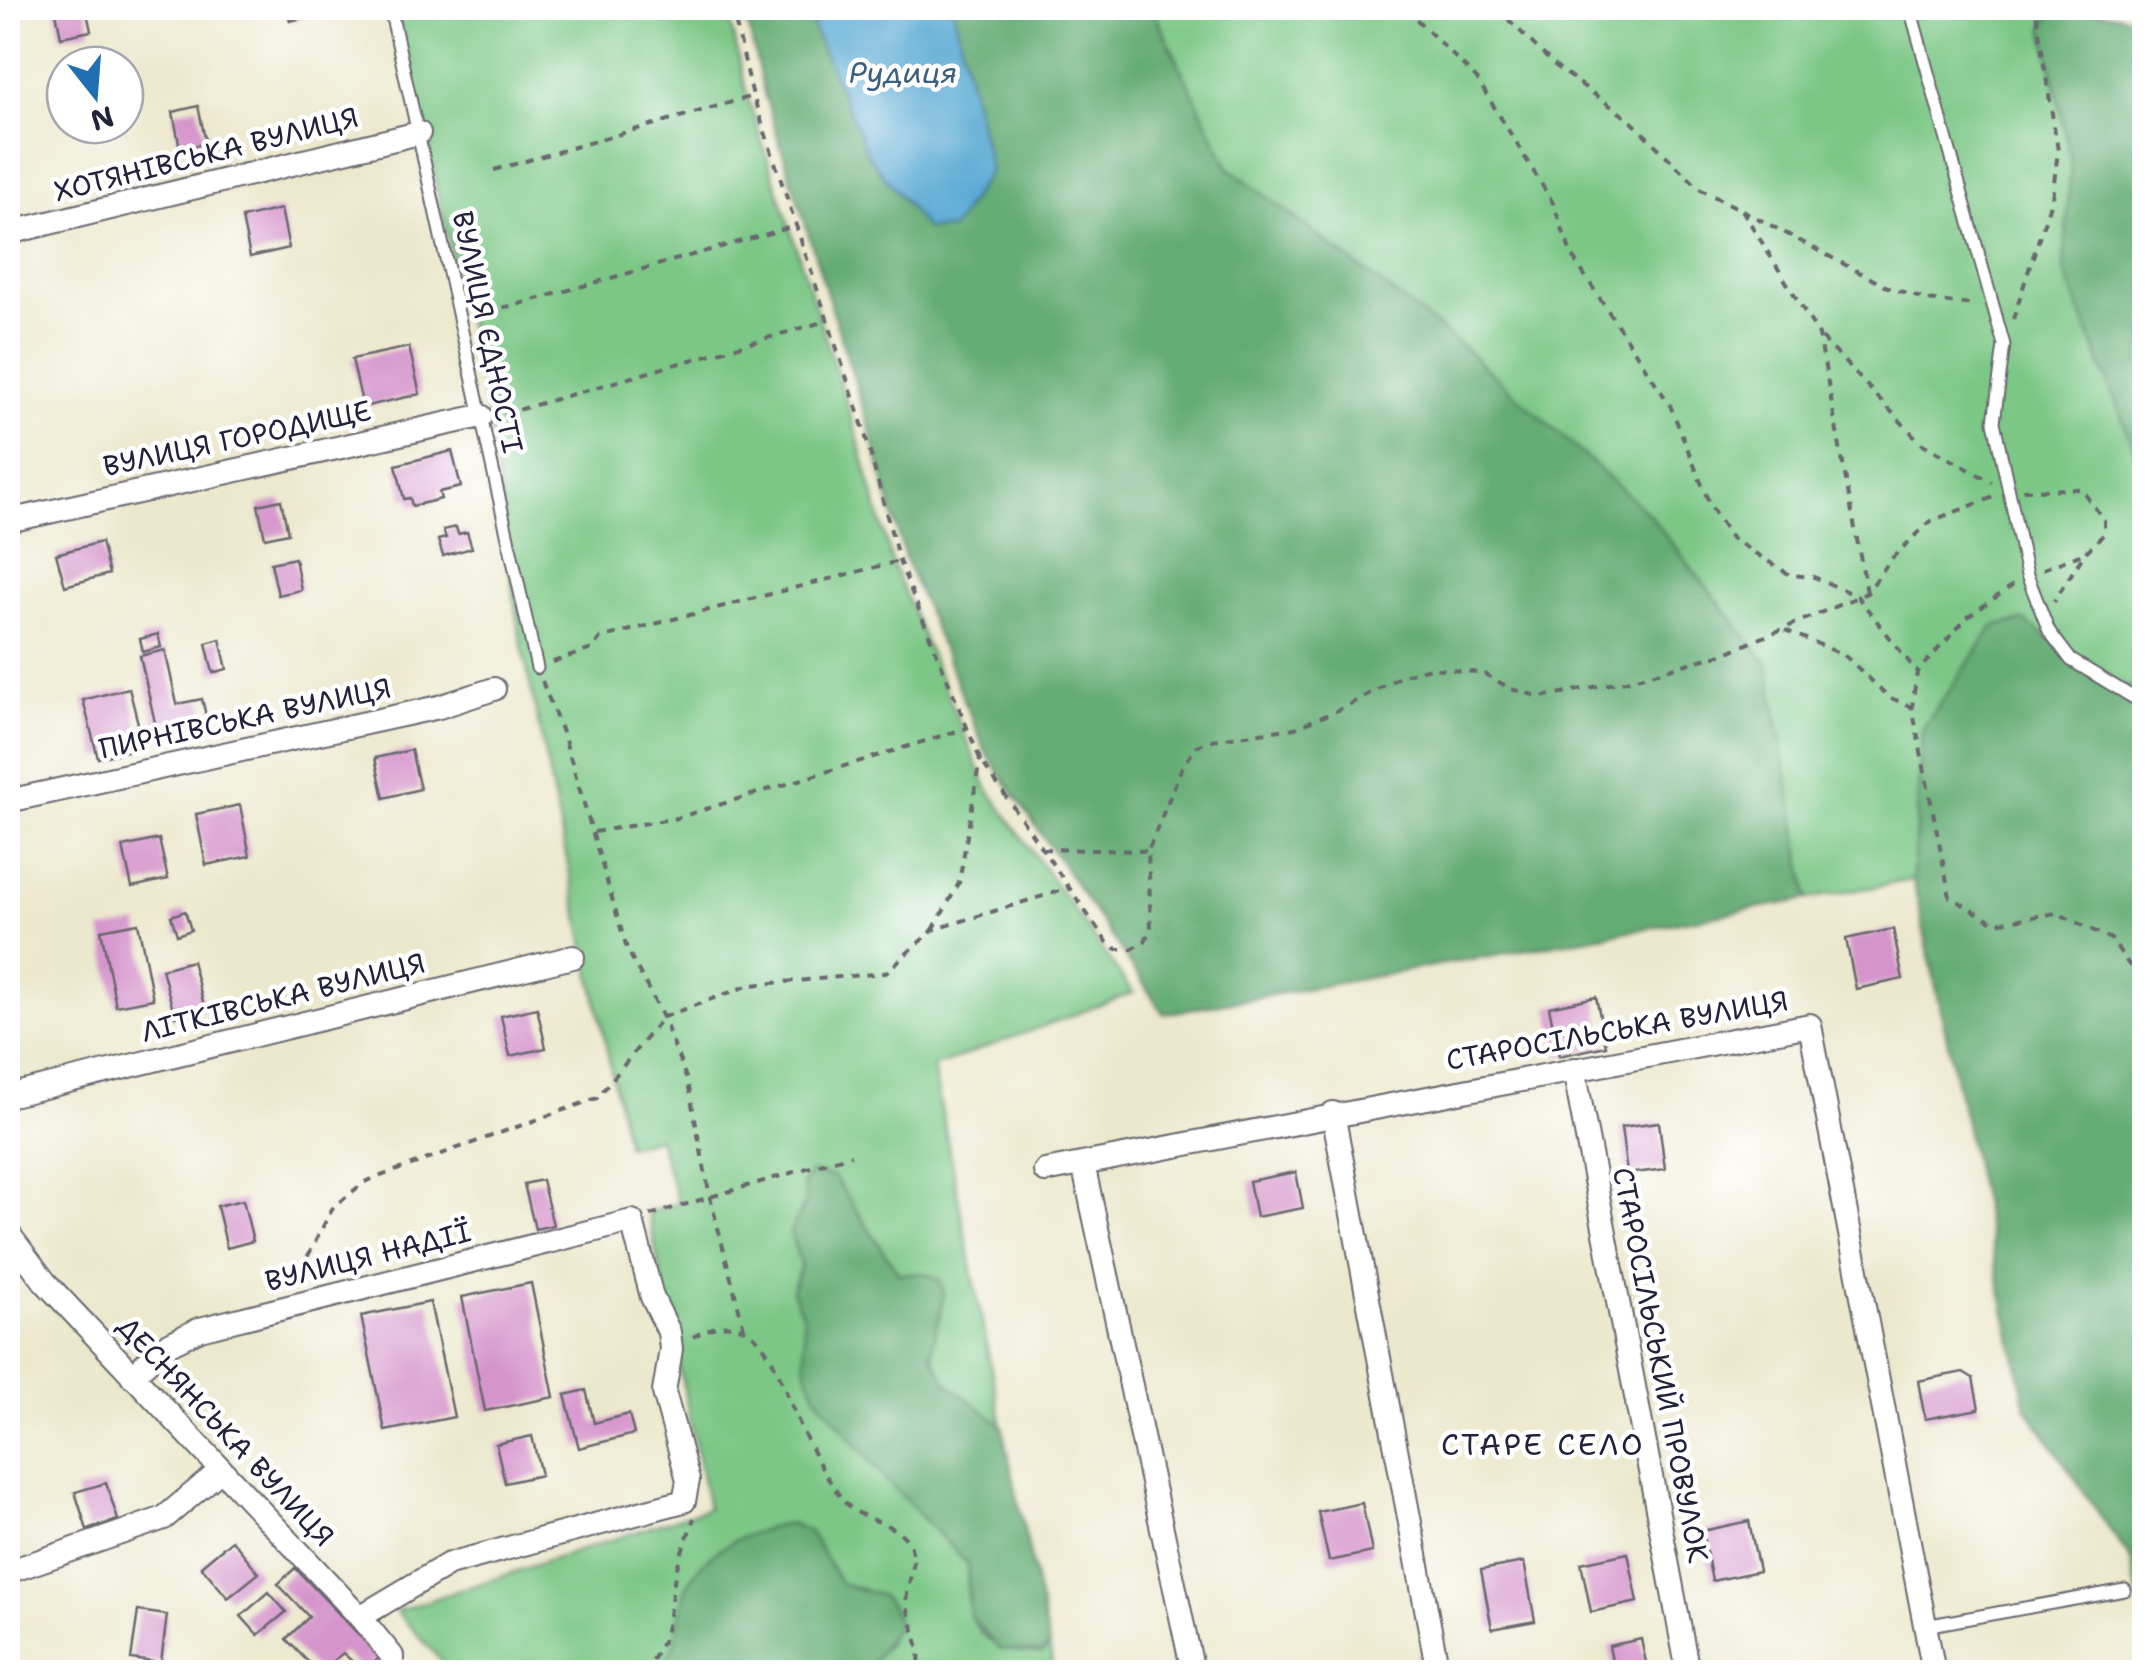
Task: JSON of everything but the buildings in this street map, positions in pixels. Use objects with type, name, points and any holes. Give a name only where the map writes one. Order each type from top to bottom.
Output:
[{"type":"street","name":"ХОТЯНІВСЬКА ВУЛИЦЯ","points":[[8,233],[419,133]]},
{"type":"street","name":"ВУЛИЦЯ ГОРОДИЩЕ","points":[[8,521],[481,418]]},
{"type":"street","name":"ПИРНІВСЬКА ВУЛИЦЯ","points":[[8,800],[438,708],[494,689]]},
{"type":"street","name":"ЛІТКІВСЬКА ВУЛИЦЯ","points":[[8,1096],[574,957]]},
{"type":"street","name":"СТАРОСІЛЬСЬКА ВУЛИЦЯ","points":[[1045,1171],[1810,1025],[1934,1672]]},
{"type":"street","name":"СТАРОСІЛЬСЬКИЙ ПРОВУЛОК","points":[[1574,1069],[1688,1672]]},
{"type":"street","points":[[1333,1114],[1438,1672]]},
{"type":"street","points":[[1083,1164],[1193,1672]]},
{"type":"street","name":"ВУЛИЦЯ НАДІЇ","points":[[132,1376],[163,1347],[200,1329],[632,1221]]},
{"type":"street","points":[[360,1617],[449,1564],[690,1507],[688,1480],[664,1392],[671,1349],[632,1221]]},
{"type":"street","name":"ДЕСНЯНСЬКА ВУЛИЦЯ","points":[[8,1232],[44,1282],[360,1617],[392,1664],[410,1672]]},
{"type":"street","points":[[8,1572],[164,1518],[221,1470]]},
{"type":"lane","name":"ВУЛИЦЯ ЄДНОСТІ","points":[[390,8],[537,668]]},
{"type":"lane","points":[[1910,8],[2004,345],[1994,422],[2027,575],[2049,631],[2072,660],[2144,704]]},
{"type":"lane","points":[[1925,1626],[2125,1590]]},
{"type":"path","points":[[732,8],[753,96],[864,430],[899,561],[967,728],[980,759],[1106,941],[1117,949],[1132,949],[1145,942],[1152,928],[1148,851],[1182,767],[1197,746],[1212,740],[1294,728],[1343,708],[1403,675],[1430,668],[1483,673],[1540,697],[1726,654],[1866,593],[1890,559],[1931,521],[2009,492],[2081,488],[2104,520],[2104,534],[2085,553],[2055,598],[2049,631]]},
{"type":"path","points":[[1406,8],[1477,78],[1554,203],[1572,256],[1670,405],[1710,505],[1731,538],[1790,576],[1814,577],[1857,596],[1916,672]]},
{"type":"path","points":[[1498,8],[1553,64],[1631,121],[1702,190],[1885,286],[1927,300],[1993,306]]},
{"type":"path","points":[[2004,345],[2052,198],[2058,151],[2035,8]]},
{"type":"path","points":[[494,170],[753,96]]},
{"type":"path","points":[[1742,210],[1819,335],[1921,443],[2009,492]]},
{"type":"path","points":[[460,314],[516,305],[795,226]]},
{"type":"path","points":[[481,418],[826,321]]},
{"type":"path","points":[[1819,335],[1866,593]]},
{"type":"path","points":[[2085,553],[2027,575],[1968,616],[1916,672],[1912,708],[1950,897],[1996,923],[2057,913],[2111,939],[2144,986]]},
{"type":"path","points":[[899,561],[600,638],[592,649],[537,668],[594,832],[627,949],[664,1017],[688,1083],[710,1198],[744,1328],[780,1373],[797,1419],[840,1497],[854,1513],[896,1530],[908,1541],[915,1559],[907,1590],[920,1644],[917,1672]]},
{"type":"path","points":[[1785,630],[1844,655],[1889,697],[1912,708]]},
{"type":"path","points":[[594,832],[677,818],[967,728]]},
{"type":"path","points":[[284,1308],[306,1254],[332,1209],[364,1182],[597,1098],[664,1017],[750,985],[885,973],[933,930],[959,883],[980,759]]},
{"type":"path","points":[[1042,849],[1148,851]]},
{"type":"path","points":[[933,930],[1069,888]]},
{"type":"path","points":[[632,1221],[852,1155]]},
{"type":"path","points":[[671,1349],[714,1324],[744,1328]]},
{"type":"path","points":[[641,1672],[659,1654],[669,1630],[690,1507]]},
{"type":"green space","points":[[395,8],[727,8],[747,95],[856,432],[893,566],[987,788],[1133,993],[933,1067],[1002,1425],[945,1380],[933,1353],[941,1314],[925,1273],[899,1274],[834,1177],[803,1182],[806,1202],[790,1232],[801,1265],[792,1291],[803,1316],[817,1397],[886,1480],[967,1564],[969,1607],[981,1632],[999,1646],[1021,1653],[1043,1653],[1049,1645],[1054,1672],[876,1672],[873,1661],[889,1642],[863,1589],[840,1583],[810,1532],[684,1593],[677,1646],[658,1672],[452,1672],[396,1611],[708,1508],[648,1212],[678,1203],[658,1138],[627,1146],[518,627],[489,419]]},
{"type":"green space","points":[[744,8],[805,8],[868,155],[927,229],[952,229],[990,170],[953,8],[1152,8],[1229,168],[1452,338],[1648,513],[1768,665],[1808,899],[1164,1014],[986,753],[905,559],[869,427],[764,93]]},
{"type":"green space","points":[[1152,8],[2071,8],[2050,14],[2044,29],[2071,162],[2064,270],[2136,454],[2144,465],[2144,688],[2117,685],[1922,730],[1913,880],[1808,899],[1768,664],[1648,513],[1452,338],[1229,168]]},
{"type":"green space","points":[[2071,8],[2144,19],[2144,465],[2136,454],[2064,270],[2071,162],[2044,29],[2050,14]]},
{"type":"green space","points":[[2024,621],[2117,685],[2144,688],[2144,1630],[2131,1560],[2026,1407],[1913,880],[1922,730],[1994,626]]},
{"type":"green space","points":[[811,1172],[834,1177],[899,1274],[925,1273],[940,1280],[944,1295],[931,1354],[947,1383],[1002,1425],[1049,1645],[1043,1653],[999,1649],[970,1616],[967,1563],[886,1480],[817,1397],[806,1371],[803,1316],[792,1291],[801,1265],[790,1232],[806,1202],[803,1182]]},
{"type":"green space","points":[[791,1523],[810,1532],[840,1583],[876,1594],[888,1602],[898,1625],[873,1661],[876,1672],[658,1672],[675,1640],[685,1592],[702,1564],[743,1537]]},
{"type":"water","name":"Рудиця","points":[[805,8],[953,8],[990,170],[952,229],[926,229],[868,155]]},
{"type":"district","name":"СТАРЕ СЕЛО","points":[[1543,1444]]}]
